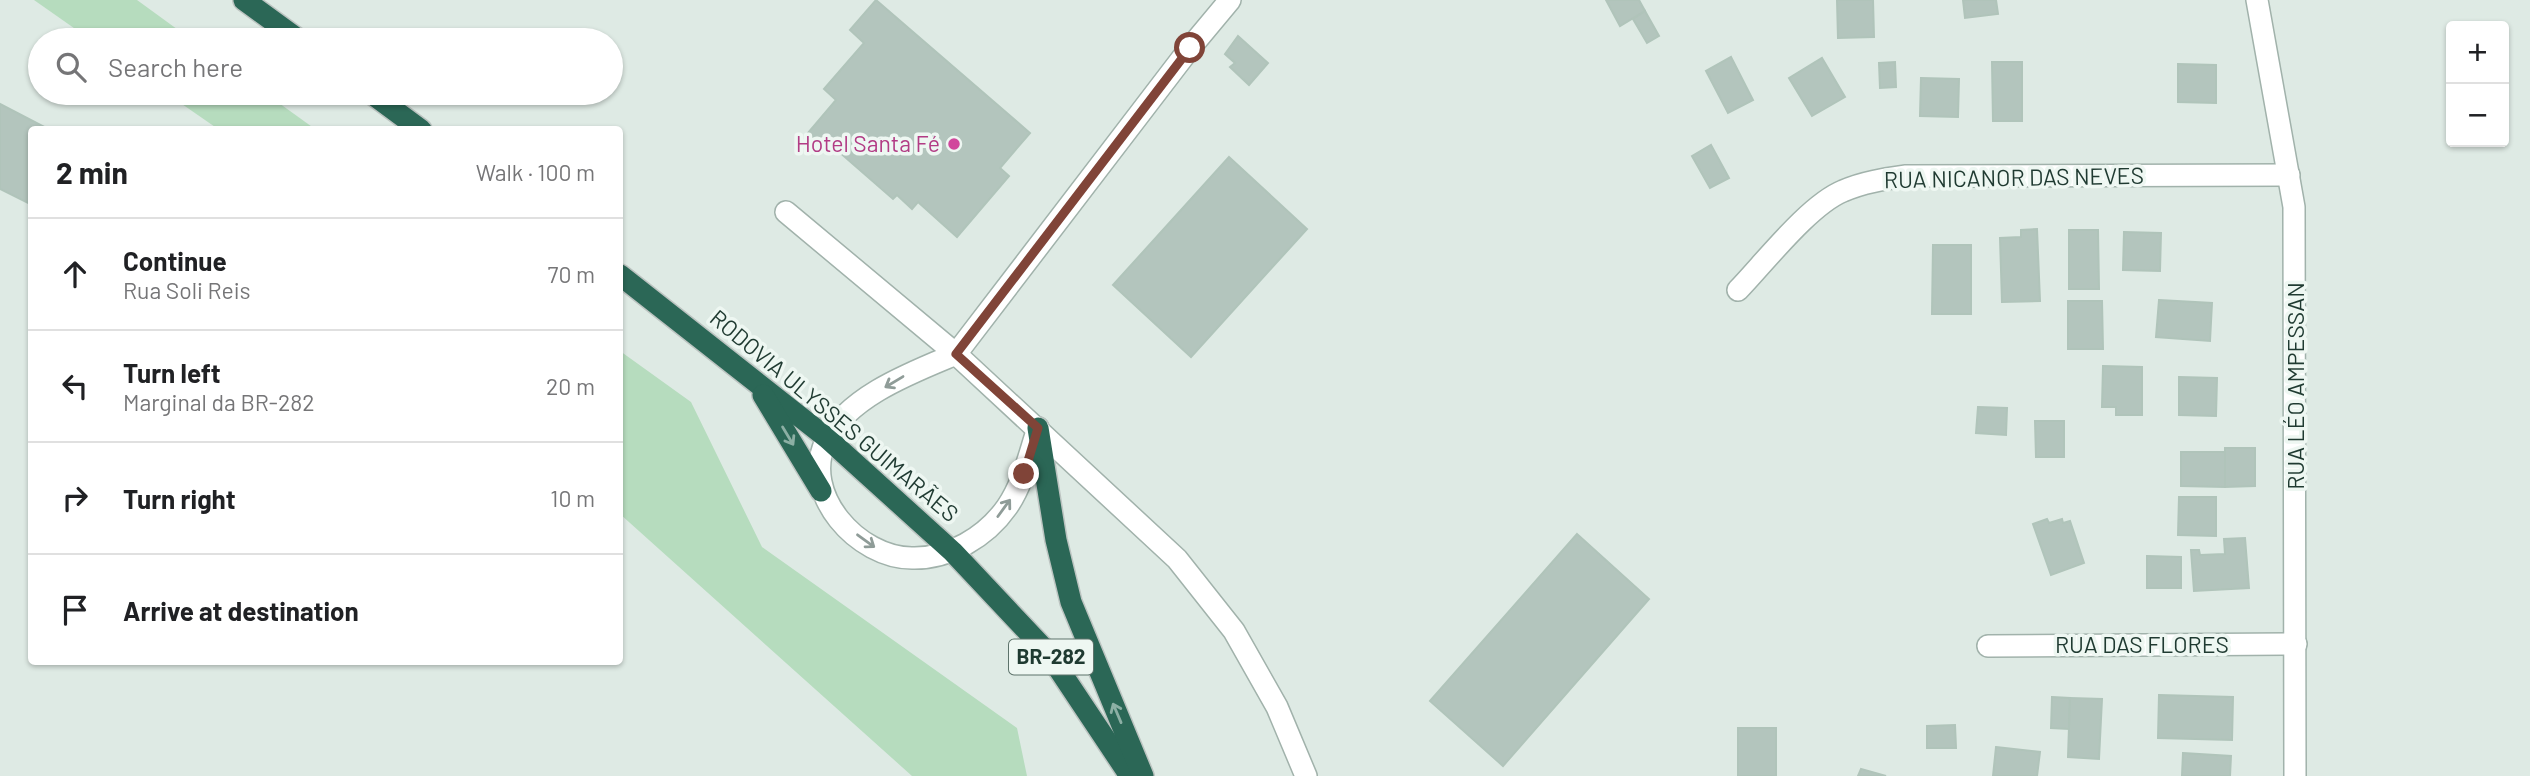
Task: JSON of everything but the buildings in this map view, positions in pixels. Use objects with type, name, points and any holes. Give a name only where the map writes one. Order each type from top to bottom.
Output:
[{"type":"highway","points":[[244,0],[282,28]]},
{"type":"highway","points":[[387,105],[416,126]]},
{"type":"highway","name":"RODOVIA ULYSSES GUIMARÃES","points":[[623,277],[827,439],[953,552],[1048,653],[1130,776]]},
{"type":"highway","points":[[755,381],[821,491]]},
{"type":"highway","points":[[1038,428],[1056,540],[1071,602],[1143,776]]},
{"type":"street","points":[[1038,428],[1024,474],[1006,508],[985,530],[953,552],[911,558],[878,550],[842,524],[821,491],[820,458],[827,439],[857,405],[906,375],[956,354],[1190,48],[1230,0]]},
{"type":"street","name":"RUA LÉO AMPESSAN","points":[[2257,0],[2289,175],[2295,242],[2295,776]]},
{"type":"street","name":"RUA NICANOR DAS NEVES","points":[[1738,290],[1818,207],[1842,191],[1872,181],[1906,176],[2289,175]]},
{"type":"street","points":[[786,212],[956,354],[1177,559],[1234,631],[1277,706],[1306,776]]},
{"type":"street","name":"RUA DAS FLORES","points":[[1987,646],[2296,644]]},
{"type":"green space","points":[[34,0],[137,0],[176,28],[74,28]]},
{"type":"green space","points":[[183,105],[282,105],[311,126],[214,126]]},
{"type":"green space","points":[[623,353],[691,402],[762,547],[1017,728],[1027,776],[912,776],[623,517]]},
{"type":"place","name":"Hotel Santa Fé","points":[[954,144]]},
{"type":"route","points":[[1024,474],[1038,428],[956,354],[1190,48]]}]
